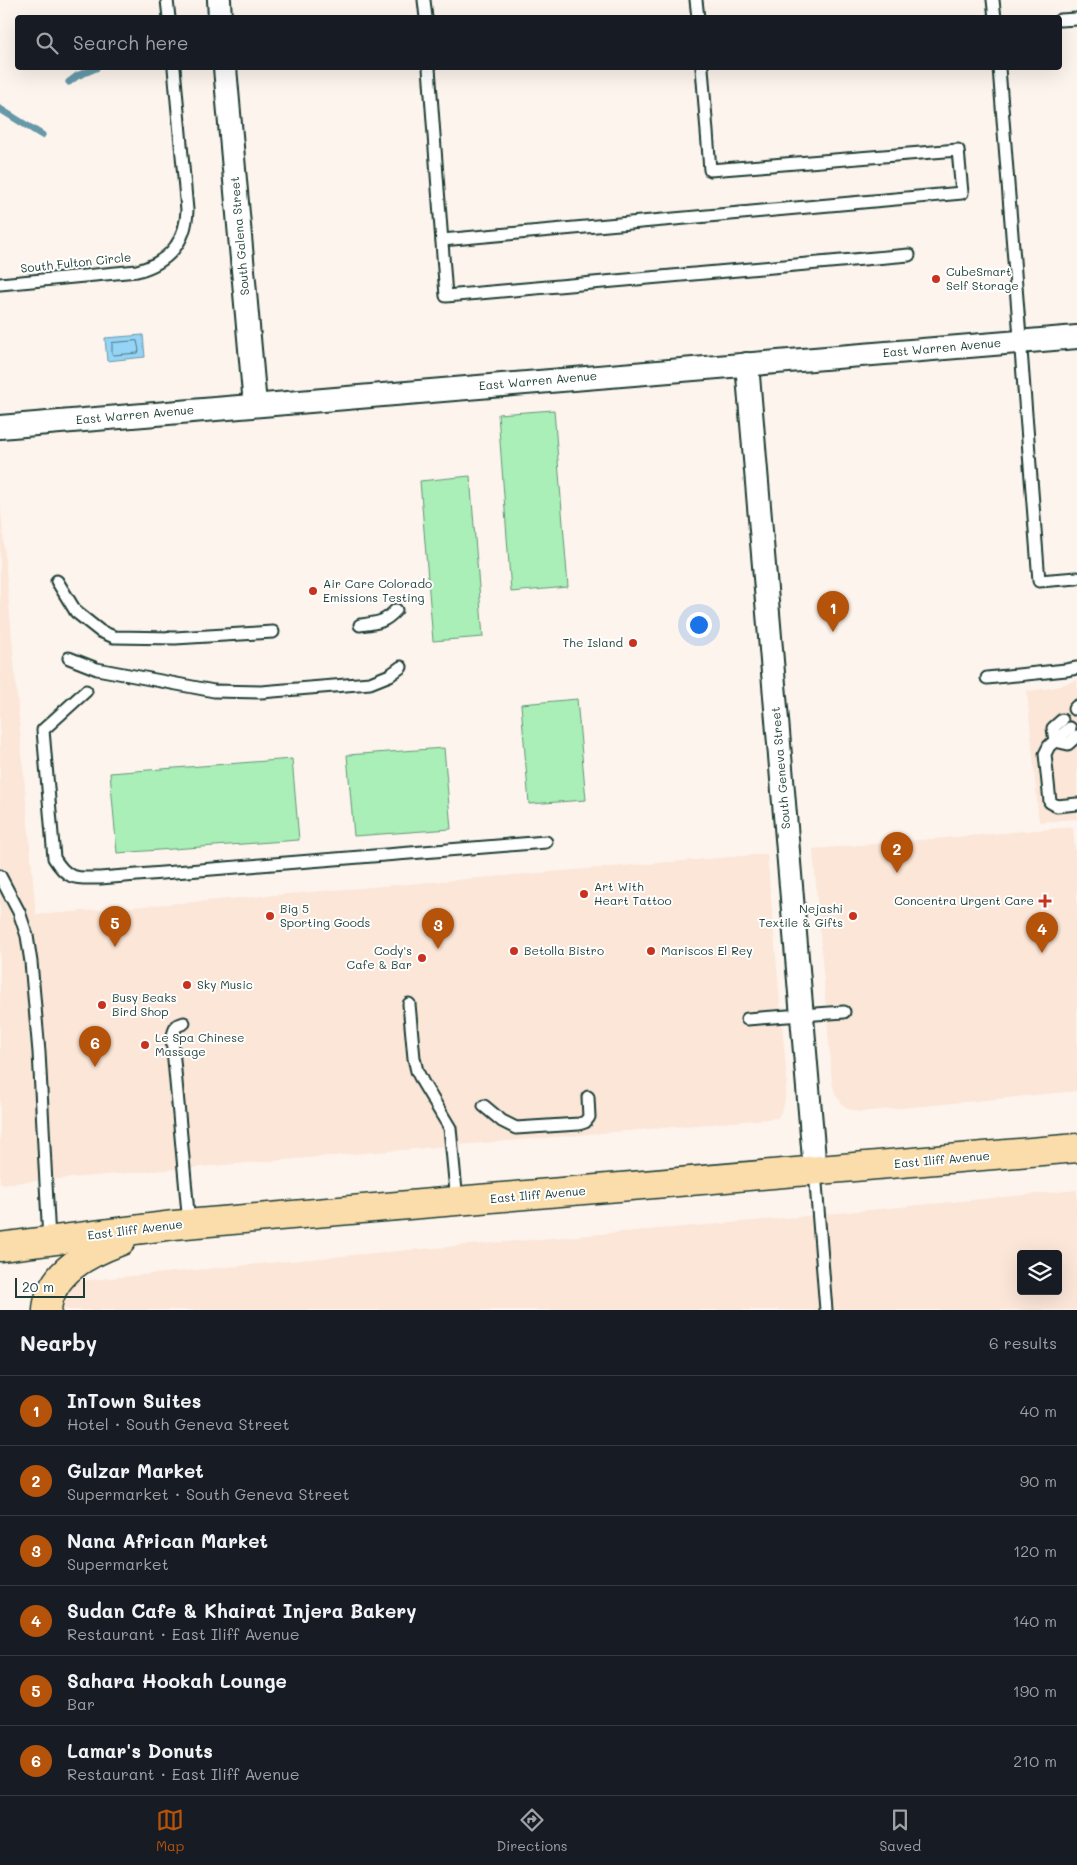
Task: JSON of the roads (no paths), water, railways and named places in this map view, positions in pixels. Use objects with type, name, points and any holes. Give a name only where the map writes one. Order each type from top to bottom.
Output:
[{"type":"main road","name":"East Iliff Avenue","points":[[0,1247],[181,1225],[1077,1148]]},
{"type":"main road","points":[[47,1310],[48,1297],[58,1280],[68,1269],[85,1256],[123,1240],[181,1225]]},
{"type":"street","points":[[219,0],[220,15]]},
{"type":"street","name":"South Galena Street","points":[[225,70],[255,404]]},
{"type":"street","name":"East Warren Avenue","points":[[0,427],[255,404],[1077,337]]},
{"type":"street","name":"South Geneva Street","points":[[747,364],[815,1171]]},
{"type":"lane","points":[[167,0],[169,15]]},
{"type":"lane","points":[[424,0],[426,15]]},
{"type":"lane","points":[[696,0],[698,15]]},
{"type":"lane","points":[[993,0],[995,15]]},
{"type":"lane","points":[[1062,20],[1077,19]]},
{"type":"lane","name":"South Fulton Circle","points":[[0,284],[136,271],[157,264],[170,254],[180,238],[187,218],[187,198],[174,70]]},
{"type":"lane","points":[[429,70],[446,296],[909,254]]},
{"type":"lane","points":[[442,240],[962,193],[958,150],[710,170],[702,70]]},
{"type":"lane","points":[[999,70],[1039,581],[1077,578]]},
{"type":"lane","points":[[57,581],[76,612],[100,631],[114,637],[175,638],[273,632]]},
{"type":"lane","points":[[360,625],[377,623],[388,619],[396,610]]},
{"type":"lane","points":[[69,658],[97,669],[118,674],[214,692],[237,693],[370,683],[390,675],[401,667]]},
{"type":"lane","points":[[987,678],[1077,668]]},
{"type":"lane","points":[[86,691],[43,730],[54,858],[62,871],[74,878],[100,878],[546,842]]},
{"type":"lane","points":[[1070,728],[1049,746],[1044,754],[1050,802],[1057,806],[1076,802]]},
{"type":"lane","points":[[0,876],[20,912],[27,936],[31,962],[39,1052],[49,1240]]},
{"type":"lane","points":[[409,1004],[414,1058],[417,1070],[450,1128],[457,1202]]},
{"type":"lane","points":[[747,1020],[844,1012]]},
{"type":"lane","points":[[181,1225],[172,1038],[176,1026],[184,1024]]},
{"type":"lane","points":[[484,1106],[507,1124],[516,1128],[579,1124],[585,1122],[590,1117],[588,1097]]},
{"type":"lane","points":[[815,1171],[826,1310]]},
{"type":"water","points":[[143,335],[145,357],[107,361],[105,338]]},
{"type":"waterway","points":[[69,82],[91,70]]},
{"type":"waterway","points":[[0,109],[42,135]]},
{"type":"place","name":"CubeSmart Self Storage","points":[[936,279]]},
{"type":"place","name":"Air Care Colorado Emissions Testing","points":[[313,591]]},
{"type":"place","name":"InTown Suites","points":[[833,632]]},
{"type":"place","name":"The Island","points":[[633,643]]},
{"type":"place","name":"Gulzar Market","points":[[897,873]]},
{"type":"place","name":"Art With Heart Tattoo","points":[[584,894]]},
{"type":"place","name":"Concentra Urgent Care","points":[[1045,901]]},
{"type":"place","name":"Big 5 Sporting Goods","points":[[270,916]]},
{"type":"place","name":"Nejashi Textile & Gifts","points":[[853,916]]},
{"type":"place","name":"Sahara Hookah Lounge","points":[[115,947]]},
{"type":"place","name":"Nana African Market","points":[[438,949]]},
{"type":"place","name":"Betolla Bistro","points":[[514,951]]},
{"type":"place","name":"Mariscos El Rey","points":[[651,951]]},
{"type":"place","name":"Sudan Cafe & Khairat Injera Bakery","points":[[1042,953]]},
{"type":"place","name":"Cody's Cafe & Bar","points":[[422,958]]},
{"type":"place","name":"Sky Music","points":[[187,985]]},
{"type":"place","name":"Busy Beaks Bird Shop","points":[[102,1005]]},
{"type":"place","name":"Le Spa Chinese Massage","points":[[145,1045]]},
{"type":"place","name":"Lamar's Donuts","points":[[95,1067]]}]
